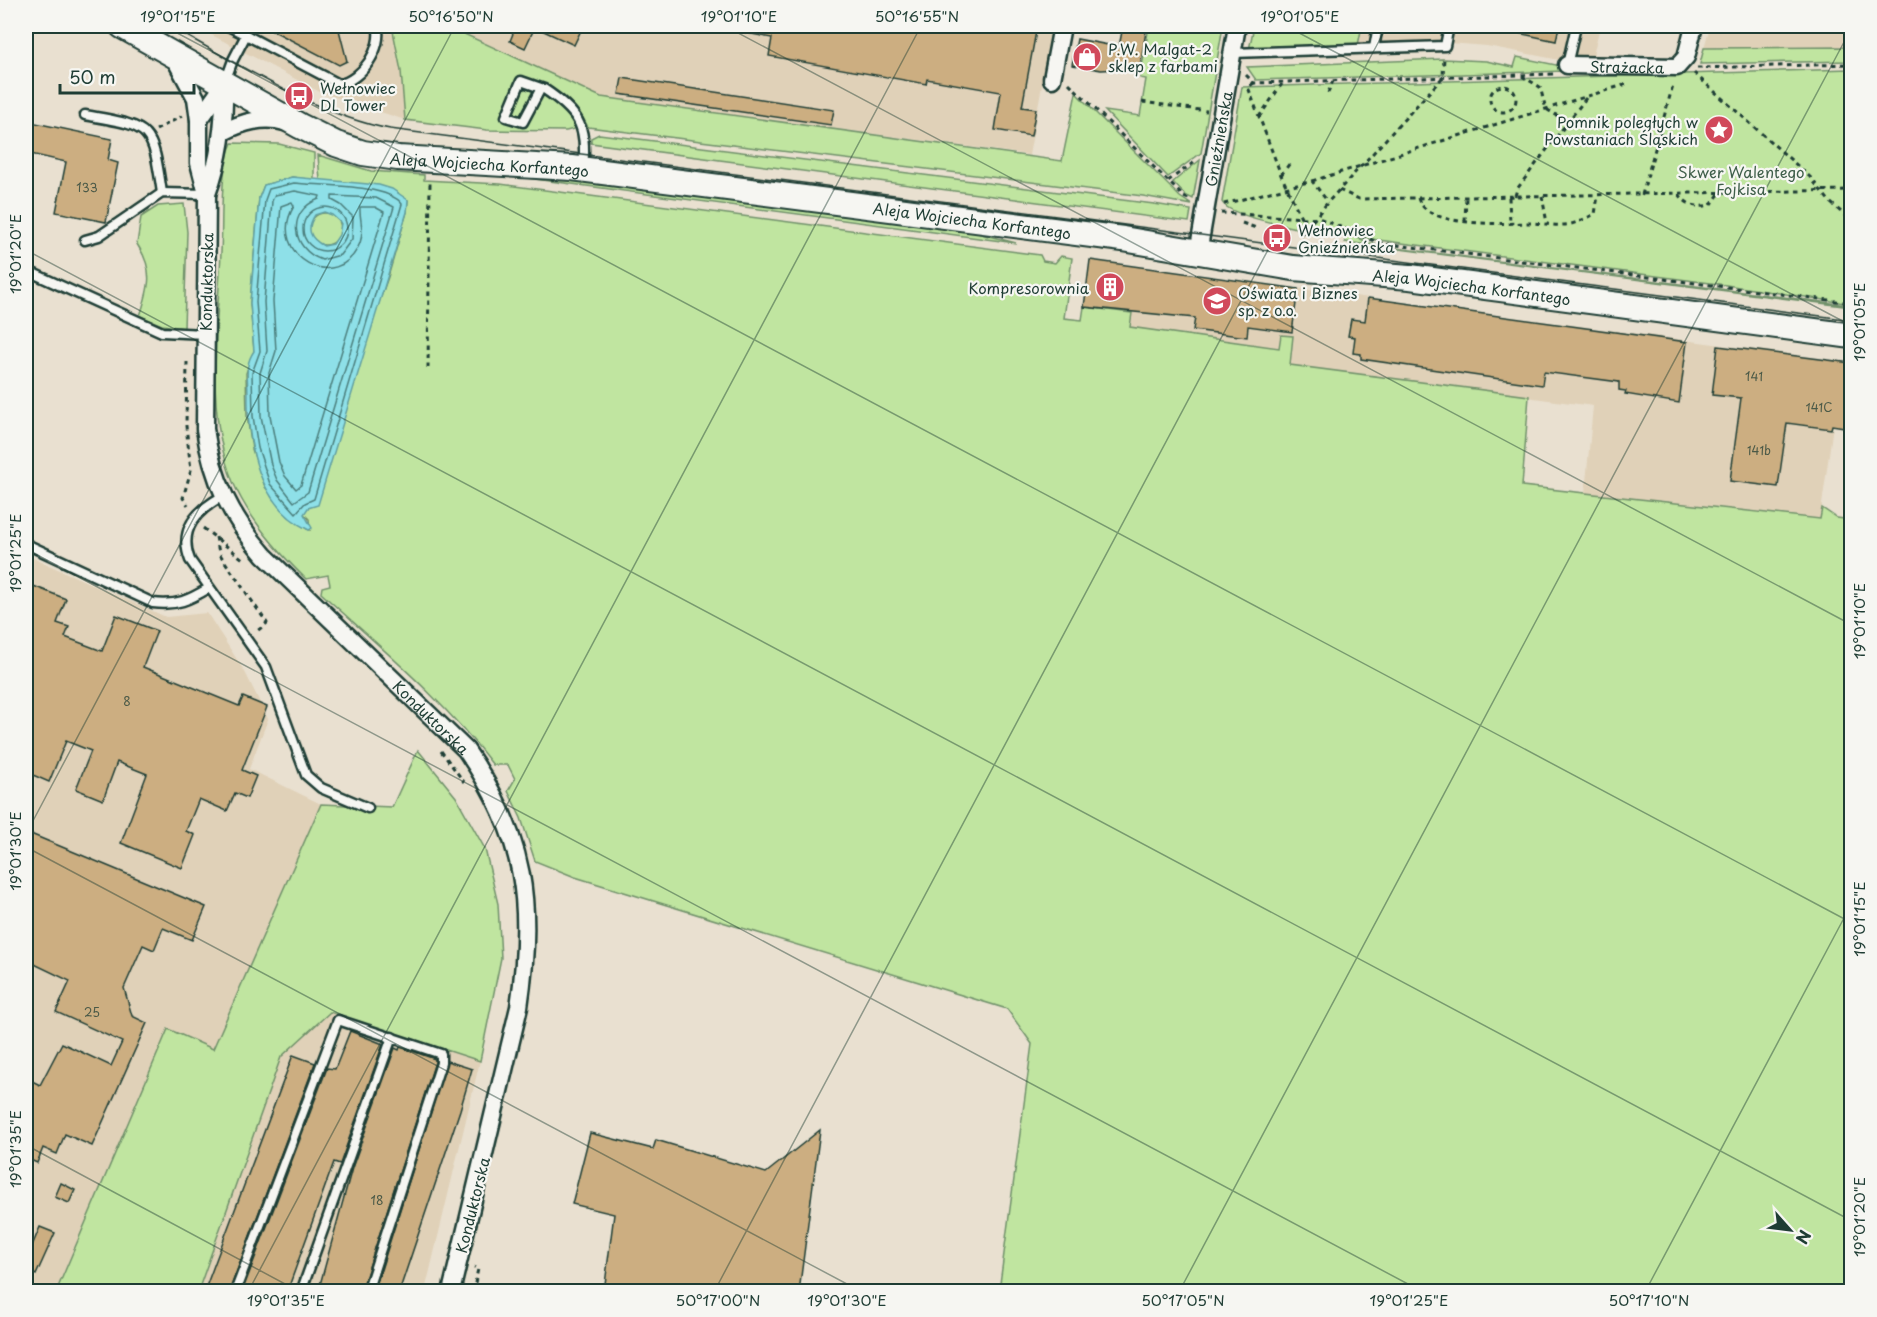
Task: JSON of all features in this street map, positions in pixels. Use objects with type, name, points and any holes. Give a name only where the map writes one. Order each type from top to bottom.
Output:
[{"type":"main road","name":"Aleja Wojciecha Korfantego","points":[[122,26],[300,126],[336,144],[363,153],[398,159],[494,162],[582,170],[1123,239],[1198,253],[1347,274],[1410,277],[1851,336]]},
{"type":"street","points":[[1052,79],[1062,26]]},
{"type":"street","name":"Gnieźnieńska","points":[[1198,253],[1237,26]]},
{"type":"street","name":"Strażacka","points":[[1565,70],[1677,67],[1686,57],[1694,26]]},
{"type":"street","name":"Konduktorska","points":[[174,57],[196,98],[193,117],[199,163],[207,194],[205,429],[210,460],[223,496],[242,529],[264,555],[466,750],[486,780],[514,842],[525,898],[525,966],[519,1007],[451,1292]]},
{"type":"street","name":"Konduktorska","points":[[207,194],[215,173],[223,132],[225,85]]},
{"type":"street","points":[[193,117],[225,85]]},
{"type":"street","points":[[223,132],[253,121],[273,119],[300,126]]},
{"type":"lane","points":[[228,26],[339,84],[349,83],[366,65],[378,42],[377,26]]},
{"type":"lane","points":[[1374,48],[1378,26]]},
{"type":"lane","points":[[1232,53],[1445,46],[1449,26]]},
{"type":"lane","points":[[1565,70],[1576,26]]},
{"type":"lane","points":[[225,85],[232,60],[246,35]]},
{"type":"lane","points":[[542,88],[524,122],[506,117],[521,81],[542,88],[566,104],[580,123],[585,142],[582,170]]},
{"type":"lane","points":[[85,115],[129,124],[148,135],[156,148],[162,193]]},
{"type":"lane","points":[[85,240],[99,236],[162,193],[207,194]]},
{"type":"lane","points":[[26,270],[162,332],[205,334]]},
{"type":"lane","points":[[223,496],[200,511],[186,537],[190,560],[266,667],[306,775],[321,788],[368,808]]},
{"type":"lane","points":[[26,544],[153,603],[172,605],[188,601],[209,588]]},
{"type":"lane","points":[[235,1292],[338,1020],[435,1050],[441,1054],[441,1063],[367,1292]]},
{"type":"lane","points":[[301,1292],[392,1037]]},
{"type":"path","points":[[1445,46],[1443,77],[1302,233],[1301,217],[1281,176],[1248,87],[1254,83],[1443,77],[1501,76],[1565,70]]},
{"type":"path","points":[[1696,68],[1851,64]]},
{"type":"path","points":[[1240,69],[1254,83]]},
{"type":"path","points":[[1520,75],[1540,87],[1546,109],[1568,122]]},
{"type":"path","points":[[1686,76],[1696,75],[1810,177],[1851,222]]},
{"type":"path","points":[[1501,76],[1502,86]]},
{"type":"path","points":[[1642,195],[1675,77]]},
{"type":"path","points":[[1052,79],[1071,83],[1184,197],[1205,205],[1314,218],[1380,243],[1851,303]]},
{"type":"path","points":[[1328,93],[1333,81]]},
{"type":"path","points":[[1259,117],[1270,104],[1282,82]]},
{"type":"path","points":[[1205,205],[1227,205],[1361,167],[1635,82]]},
{"type":"path","points":[[1502,86],[1510,88],[1516,99],[1514,107],[1503,112],[1495,110],[1490,102],[1493,90],[1502,86]]},
{"type":"path","points":[[1515,196],[1517,189],[1587,96]]},
{"type":"path","points":[[1142,102],[1212,112]]},
{"type":"path","points":[[148,135],[193,117]]},
{"type":"path","points":[[1168,181],[1204,154]]},
{"type":"path","points":[[1281,176],[1290,163]]},
{"type":"path","points":[[428,368],[430,179]]},
{"type":"path","points":[[1312,181],[1328,202]]},
{"type":"path","points":[[1339,190],[1359,199],[1851,190]]},
{"type":"path","points":[[1679,194],[1688,203],[1699,207],[1712,204],[1719,194]]},
{"type":"path","points":[[1418,198],[1423,208],[1431,213],[1465,220],[1510,224],[1568,225],[1595,214],[1598,195]]},
{"type":"path","points":[[1509,196],[1510,224]]},
{"type":"path","points":[[1542,196],[1548,224]]},
{"type":"path","points":[[1465,220],[1466,197]]},
{"type":"path","points":[[1242,223],[1259,229]]},
{"type":"path","points":[[205,531],[233,549],[250,566]]},
{"type":"path","points":[[216,537],[219,553],[267,623],[248,639]]},
{"type":"path","points":[[435,744],[466,785]]},
{"type":"path","points":[[473,1292],[478,1269]]},
{"type":"shaded area","points":[[195,26],[392,26],[401,71],[405,120],[320,92]]},
{"type":"shaded area","points":[[447,26],[1053,26],[1029,155],[601,97]]},
{"type":"shaded area","points":[[1362,26],[1446,26],[1442,43],[1358,45]]},
{"type":"shaded area","points":[[1453,26],[1600,26],[1591,64],[1487,46],[1449,43]]},
{"type":"shaded area","points":[[1710,26],[1851,26],[1851,47],[1704,48]]},
{"type":"shaded area","points":[[1137,267],[1842,361],[1820,519],[1585,493],[1593,406],[1290,365],[1293,336],[1280,348],[1129,327]]},
{"type":"shaded area","points":[[26,555],[166,617],[207,613],[245,672],[268,719],[249,769],[321,804],[213,1049],[168,1030],[56,1291],[26,1292]]},
{"type":"shaded area","points":[[330,1012],[480,1061],[425,1291],[198,1292],[281,1057]]},
{"type":"green space","points":[[392,26],[447,26],[601,97],[1062,161],[1076,93],[1180,197],[1192,205],[1143,196],[588,127],[583,118],[572,121],[574,129],[566,131],[487,130],[405,120],[401,71]]},
{"type":"green space","points":[[1149,26],[1223,26],[1201,153],[1168,177],[1105,111],[1140,116],[1146,79],[1140,78]]},
{"type":"green space","points":[[1254,26],[1362,26],[1358,45],[1249,50]]},
{"type":"green space","points":[[1851,47],[1851,61],[1700,64],[1704,48]]},
{"type":"green space","points":[[1517,57],[1566,67],[1565,71],[1256,80],[1247,67],[1443,59],[1486,61],[1514,67]]},
{"type":"green space","name":"Skwer Walentego Fojkisa","points":[[1851,69],[1851,304],[1726,285],[1355,237],[1379,246],[1851,307],[1345,242],[1345,236],[1259,219],[1242,214],[1222,202],[1242,87]]},
{"type":"green space","points":[[599,134],[1191,210],[1189,222],[591,143],[591,138]]},
{"type":"green space","points":[[232,143],[279,144],[314,153],[314,180],[292,177],[264,185],[259,198],[250,303],[254,351],[246,373],[247,416],[252,449],[265,487],[288,516],[310,530],[309,519],[304,514],[388,277],[407,212],[408,200],[320,181],[318,155],[371,171],[424,175],[424,180],[500,184],[1040,255],[1043,261],[1055,263],[1061,256],[1072,258],[1064,318],[1082,320],[1084,307],[1132,313],[1130,327],[1279,348],[1281,335],[1293,336],[1290,365],[1529,396],[1522,486],[1820,519],[1822,508],[1837,518],[1851,520],[1851,1291],[999,1291],[1032,1044],[1007,1009],[575,877],[535,861],[521,818],[508,791],[515,779],[508,765],[493,765],[454,718],[433,697],[321,593],[322,587],[330,585],[328,575],[306,579],[274,546],[255,522],[233,482],[224,455],[218,427],[216,398],[215,368],[222,196],[225,167]]},
{"type":"green space","points":[[1200,160],[1193,199],[1185,195],[1173,182]]},
{"type":"green space","points":[[504,175],[541,176],[958,228],[1016,243]]},
{"type":"green space","points":[[184,204],[187,232],[184,328],[162,325],[140,316],[149,280],[143,254],[137,244],[141,217],[158,206]]},
{"type":"green space","points":[[325,213],[336,218],[341,229],[336,240],[325,245],[314,240],[309,229],[314,218]]},
{"type":"green space","points":[[418,750],[456,797],[485,849],[498,904],[501,958],[480,1061],[330,1012],[281,1057],[198,1291],[56,1292],[168,1029],[213,1049],[321,804],[392,807]]},
{"type":"water","points":[[292,177],[379,185],[392,189],[408,200],[407,212],[318,505],[308,508],[304,514],[312,528],[309,530],[292,520],[267,490],[259,473],[250,434],[247,372],[254,351],[250,303],[259,198],[264,185]],"holes":[[[324,212],[332,215],[341,223],[339,235],[333,244],[324,246],[312,236],[310,225],[315,215]]]},
{"type":"building","points":[[264,26],[338,26],[347,61],[339,65]]},
{"type":"building","points":[[516,26],[583,26],[574,45],[535,27],[525,48],[510,41]]},
{"type":"building","points":[[747,26],[1037,26],[1022,107],[1036,109],[1031,136],[995,130],[1001,92],[927,79],[926,84],[769,56],[772,38],[746,33]]},
{"type":"building","points":[[1123,26],[1146,31],[1140,68],[1101,70],[1072,65],[1077,39],[1119,47]]},
{"type":"building","points":[[1513,26],[1559,26],[1556,41],[1513,32]]},
{"type":"building","points":[[622,78],[834,110],[831,125],[619,94]]},
{"type":"building","points":[[26,121],[112,139],[108,160],[118,163],[106,222],[56,212],[66,162],[26,153]]},
{"type":"building","points":[[1090,260],[1298,289],[1292,332],[1248,326],[1247,337],[1193,330],[1195,318],[1084,307]]},
{"type":"building","points":[[1368,298],[1687,342],[1679,403],[1625,394],[1626,391],[1619,390],[1619,382],[1544,372],[1542,385],[1361,359],[1361,354],[1353,353],[1355,337],[1348,336],[1351,319],[1365,321]]},
{"type":"building","points":[[1718,346],[1851,363],[1851,428],[1832,425],[1831,429],[1787,423],[1778,487],[1730,481],[1741,398],[1712,395]]},
{"type":"building","points":[[26,583],[66,599],[57,623],[69,627],[65,637],[102,651],[116,615],[157,631],[143,667],[239,706],[243,697],[267,707],[242,770],[256,776],[247,798],[235,793],[227,811],[199,799],[186,831],[195,835],[182,868],[121,843],[147,774],[117,762],[103,800],[76,789],[91,751],[66,741],[49,782],[26,772]]},
{"type":"building","points":[[26,832],[206,907],[192,940],[163,928],[154,950],[143,945],[124,988],[132,1016],[147,1023],[92,1146],[65,1134],[57,1154],[43,1148],[37,1163],[26,1158],[26,1078],[40,1085],[62,1043],[111,1066],[122,1042],[56,1012],[70,981],[26,960]]},
{"type":"building","points":[[350,1031],[383,1044],[340,1164],[334,1162],[287,1292],[242,1292],[327,1068],[335,1069]]},
{"type":"building","points":[[400,1047],[435,1059],[435,1062],[361,1292],[318,1292],[352,1168],[395,1048],[399,1050]]},
{"type":"building","points":[[293,1055],[315,1063],[229,1292],[204,1292]]},
{"type":"building","points":[[447,1061],[472,1069],[460,1110],[399,1292],[374,1292]]},
{"type":"building","points":[[820,1130],[799,1292],[604,1292],[614,1214],[572,1204],[590,1133],[653,1149],[656,1140],[766,1173]]},
{"type":"building","points":[[61,1183],[75,1190],[69,1203],[55,1197]]},
{"type":"building","points":[[40,1227],[55,1233],[36,1275],[26,1270],[26,1260]]},
{"type":"tram line","points":[[169,26],[305,100],[362,122],[390,129],[1852,320]]},
{"type":"place","name":"P.W. Malgat-2 sklep z farbami","points":[[1087,57]]},
{"type":"place","name":"Wełnowiec DL Tower","points":[[299,96]]},
{"type":"place","name":"Pomnik poległych w Powstaniach Śląskich","points":[[1719,130]]},
{"type":"place","name":"Wełnowiec Gnieźnieńska","points":[[1277,238]]},
{"type":"place","name":"Kompresorownia","points":[[1110,287]]},
{"type":"place","name":"Oświata i Biznes sp. z o.o.","points":[[1217,301]]}]
